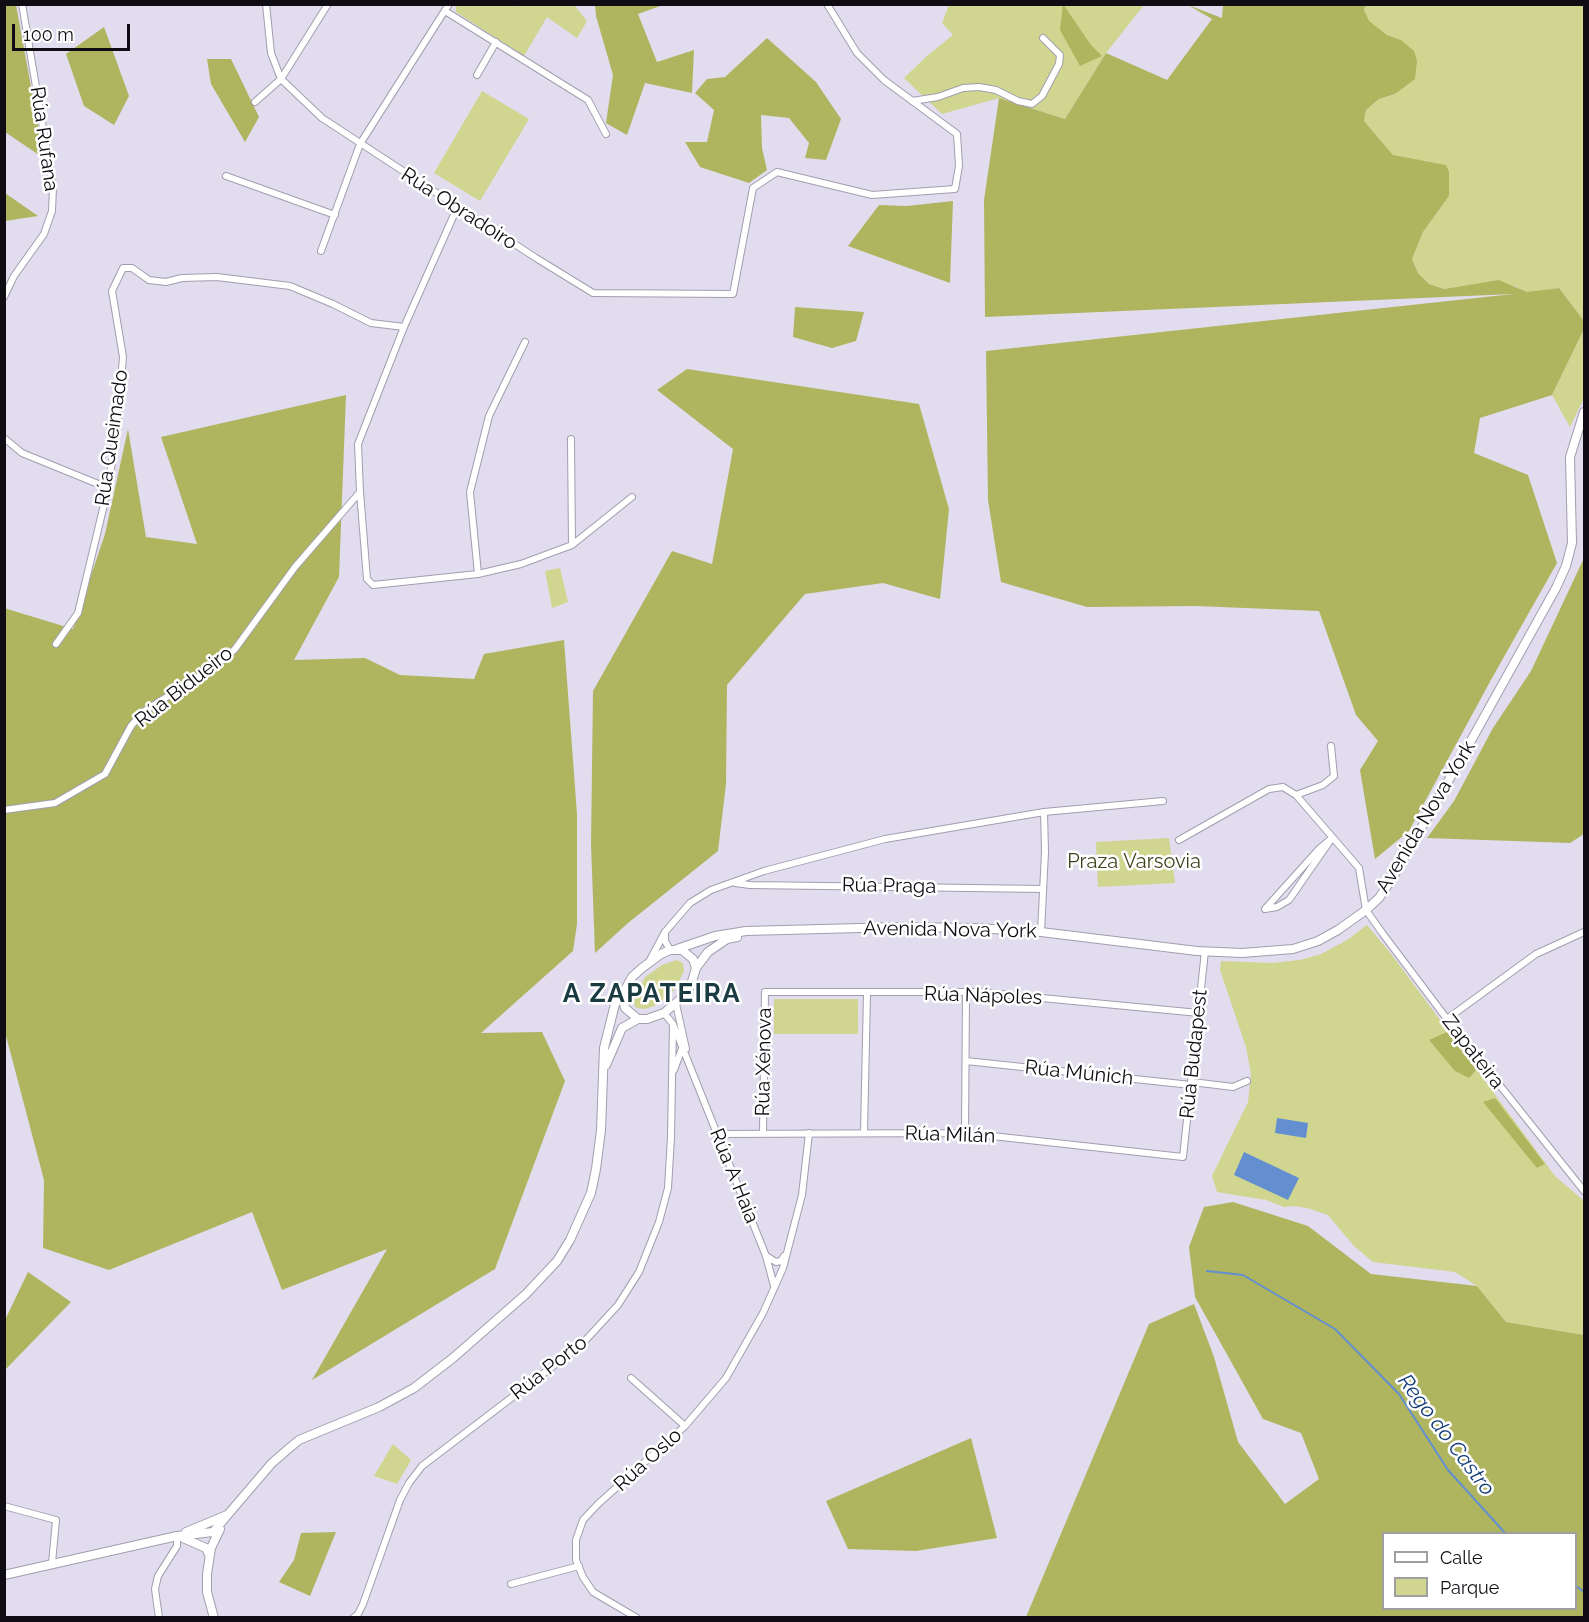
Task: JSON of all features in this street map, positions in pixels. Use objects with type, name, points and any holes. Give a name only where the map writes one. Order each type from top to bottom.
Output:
[{"type":"street","name":"Rúa Rufana","points":[[4,297],[14,276],[44,234],[52,211],[53,187],[22,4]]},
{"type":"street","name":"Rúa Obradoiro","points":[[266,4],[271,53],[281,79],[322,118],[457,208],[593,293],[733,294],[753,188],[777,172],[872,195],[955,189],[959,166],[957,134],[912,101]]},
{"type":"street","points":[[255,102],[281,79],[328,4]]},
{"type":"street","points":[[827,4],[857,53],[884,80],[912,101],[938,97],[963,88],[979,87],[996,90],[1032,104],[1042,96],[1059,64],[1060,55],[1043,38]]},
{"type":"street","points":[[321,251],[360,144],[447,8],[588,100],[606,134]]},
{"type":"street","points":[[477,75],[496,42]]},
{"type":"street","points":[[226,176],[335,215]]},
{"type":"street","points":[[457,208],[404,327],[358,444],[367,579],[373,585],[478,574],[521,564],[572,545],[632,497]]},
{"type":"street","name":"Rúa Queimado","points":[[56,644],[78,613],[108,488],[117,428],[123,357],[112,291],[123,268],[132,268],[149,280],[166,282],[182,278],[217,277],[290,286],[371,323],[404,327]]},
{"type":"street","points":[[478,574],[470,492],[489,416],[525,342]]},
{"type":"street","name":"Avenida Nova York","points":[[673,950],[716,936],[757,931],[919,927],[1041,932],[1205,951],[1242,953],[1293,949],[1318,941],[1366,910],[1379,898],[1406,856],[1556,588],[1566,566],[1572,543],[1570,457],[1584,412]]},
{"type":"street","points":[[4,438],[22,453],[108,488]]},
{"type":"street","points":[[571,439],[572,545]]},
{"type":"street","name":"Rúa Bidueiro","points":[[4,810],[55,803],[105,774],[131,726],[143,712],[217,665],[235,649],[295,567],[360,492]]},
{"type":"street","points":[[1296,795],[1323,785],[1334,776],[1331,746]]},
{"type":"street","points":[[1179,840],[1269,789],[1283,787],[1296,795],[1359,868],[1366,910]]},
{"type":"street","points":[[650,961],[665,932],[690,903],[711,890],[764,871],[885,839],[1044,812],[1163,801]]},
{"type":"street","points":[[1041,932],[1045,852],[1044,812]]},
{"type":"street","points":[[1332,838],[1289,900],[1276,907],[1265,909],[1319,849],[1332,838]]},
{"type":"street","name":"Rúa Praga","points":[[735,882],[750,885],[1043,889]]},
{"type":"street","name":"Zapateira","points":[[1366,910],[1448,1019],[1584,1191]]},
{"type":"street","name":"Avenida Nova York","points":[[696,968],[708,952],[727,939],[757,931]]},
{"type":"street","points":[[665,932],[665,941],[673,950]]},
{"type":"street","points":[[1448,1019],[1536,954],[1584,932]]},
{"type":"street","points":[[214,1617],[207,1592],[209,1555],[214,1534],[272,1463],[299,1440],[379,1407],[414,1388],[453,1358],[526,1294],[550,1269],[570,1240],[591,1193],[601,1130],[604,1048],[615,1004],[632,976],[650,961],[673,950],[682,950],[693,959],[696,968],[691,985],[676,1004],[664,1013],[638,1019],[622,1028],[603,1077]]},
{"type":"street","name":"Rúa Budapest","points":[[1183,1157],[1205,951]]},
{"type":"street","points":[[624,990],[625,1008],[638,1019]]},
{"type":"street","name":"Rúa Nápoles","points":[[765,992],[966,992],[1199,1013]]},
{"type":"street","name":"Rúa Xénova","points":[[763,1133],[765,992]]},
{"type":"street","points":[[965,1133],[966,992]]},
{"type":"street","points":[[864,1133],[867,993]]},
{"type":"street","name":"Rúa A Haia","points":[[676,1004],[690,1068]]},
{"type":"street","name":"Rúa A Haia","points":[[664,1013],[673,1024],[766,1256],[774,1286]]},
{"type":"street","name":"Rúa Porto","points":[[353,1617],[358,1614],[363,1604],[400,1500],[422,1466],[582,1344],[605,1322],[630,1288],[647,1256],[668,1188],[673,1024]]},
{"type":"street","name":"Rúa A Haia","points":[[682,1048],[684,1040]]},
{"type":"street","name":"Rúa Porto","points":[[671,1082],[682,1048]]},
{"type":"street","name":"Rúa Múnich","points":[[966,1061],[1233,1088],[1247,1081]]},
{"type":"street","points":[[671,1082],[677,1069],[690,1068]]},
{"type":"street","name":"Rúa Oslo","points":[[637,1617],[593,1592],[583,1577],[576,1560],[576,1540],[583,1520],[685,1426],[726,1378],[763,1312],[783,1268],[802,1195],[809,1133]]},
{"type":"street","name":"Rúa Milán","points":[[717,1134],[965,1133],[1183,1157]]},
{"type":"street","points":[[766,1256],[776,1262],[781,1261],[789,1248]]},
{"type":"street","points":[[631,1378],[685,1426]]},
{"type":"street","points":[[4,1506],[56,1520],[52,1563]]},
{"type":"street","points":[[177,1536],[230,1514]]},
{"type":"street","points":[[199,1527],[210,1529],[214,1534]]},
{"type":"street","points":[[4,1575],[177,1536],[214,1534]]},
{"type":"street","points":[[177,1536],[206,1548],[209,1555]]},
{"type":"street","points":[[159,1617],[155,1590],[158,1576],[177,1546],[177,1536]]},
{"type":"street","points":[[511,1584],[579,1566]]},
{"type":"green space","points":[[456,4],[512,4],[516,7],[518,4],[574,5],[587,21],[577,38],[547,17],[524,56],[456,12]]},
{"type":"green space","points":[[1063,4],[1091,45],[1102,56],[1080,66],[1060,30]]},
{"type":"green space","points":[[1366,4],[1584,5],[1584,321],[1559,288],[1527,293],[1515,286],[1489,282],[1444,289],[1429,284],[1418,273],[1412,259],[1423,232],[1449,196],[1449,172],[1427,161],[1408,160],[1393,155],[1364,121],[1366,110],[1379,99],[1396,94],[1401,40],[1387,35],[1368,21],[1364,10]]},
{"type":"green space","points":[[4,5],[16,5],[42,157],[5,132]]},
{"type":"green space","points":[[595,5],[663,5],[638,14],[657,62],[694,50],[692,93],[645,83],[627,135],[606,123],[613,75]]},
{"type":"green space","points":[[949,5],[1144,5],[1106,53],[1065,119],[999,98],[942,114],[904,78],[953,35],[942,23]]},
{"type":"green space","points":[[1188,5],[1222,18],[1223,5],[1366,5],[1364,10],[1369,21],[1387,35],[1401,40],[1414,51],[1417,61],[1415,79],[1395,94],[1379,99],[1366,110],[1364,121],[1393,155],[1446,165],[1449,172],[1449,196],[1423,232],[1412,259],[1418,273],[1429,284],[1444,289],[1499,280],[1527,292],[1559,288],[1584,321],[1584,329],[1552,395],[1480,418],[1474,453],[1528,475],[1557,563],[1409,831],[1375,859],[1360,770],[1378,741],[1356,715],[1319,611],[1196,606],[1087,607],[1001,582],[988,500],[986,351],[1513,294],[985,317],[984,200],[999,98],[1065,119],[1106,53],[1167,80],[1212,19]]},
{"type":"green space","points":[[104,27],[129,96],[114,125],[84,106],[66,54]]},
{"type":"green space","points":[[767,38],[816,82],[841,119],[826,160],[805,158],[809,143],[789,118],[761,115],[762,148],[767,170],[749,183],[700,167],[685,142],[707,142],[714,110],[695,93],[707,79],[725,77]]},
{"type":"green space","points":[[207,59],[231,59],[259,117],[245,142],[211,84]]},
{"type":"green space","points":[[482,91],[529,119],[480,201],[434,173]]},
{"type":"green space","points":[[5,193],[38,216],[5,221]]},
{"type":"green space","points":[[953,201],[950,283],[848,246],[879,205],[907,206]]},
{"type":"green space","points":[[795,307],[864,312],[856,341],[832,348],[793,337]]},
{"type":"green space","points":[[1584,329],[1584,398],[1570,427],[1552,395]]},
{"type":"green space","points":[[687,369],[919,404],[949,509],[940,599],[883,583],[805,594],[727,685],[726,784],[718,851],[628,923],[595,953],[591,844],[593,691],[672,551],[712,564],[733,449],[657,390]]},
{"type":"green space","points":[[346,395],[339,577],[294,660],[365,658],[400,675],[474,679],[484,654],[564,640],[577,814],[577,924],[573,951],[481,1033],[542,1032],[565,1081],[495,1269],[312,1380],[387,1249],[282,1290],[252,1212],[109,1270],[43,1248],[44,1180],[5,1032],[4,608],[73,629],[105,534],[128,429],[146,537],[197,544],[161,437]]},
{"type":"green space","points":[[1584,558],[1584,834],[1570,843],[1427,838],[1454,801],[1493,728],[1531,671]]},
{"type":"green space","points":[[560,568],[568,602],[552,608],[545,571]]},
{"type":"green space","name":"Praza Varsovia","points":[[1169,838],[1175,883],[1098,887],[1096,842]]},
{"type":"green space","points":[[1367,925],[1392,955],[1555,1176],[1584,1201],[1584,1335],[1506,1322],[1477,1286],[1455,1272],[1373,1262],[1354,1246],[1328,1215],[1307,1208],[1284,1207],[1266,1200],[1217,1192],[1212,1176],[1248,1102],[1251,1074],[1246,1047],[1220,970],[1221,961],[1271,963],[1300,960],[1321,954],[1347,940]]},
{"type":"green space","points":[[677,960],[683,963],[684,971],[670,995],[654,1006],[645,1009],[636,1008],[633,1001],[645,977],[662,965]]},
{"type":"green space","points":[[774,999],[858,999],[858,1034],[774,1034]]},
{"type":"green space","points":[[1447,1032],[1476,1070],[1469,1078],[1455,1071],[1429,1040]]},
{"type":"green space","points":[[1495,1098],[1545,1164],[1537,1168],[1483,1102]]},
{"type":"green space","points":[[1233,1202],[1308,1226],[1371,1274],[1477,1286],[1506,1322],[1584,1335],[1584,1617],[1026,1617],[1149,1324],[1194,1304],[1214,1357],[1238,1442],[1285,1504],[1319,1479],[1301,1433],[1263,1419],[1195,1297],[1189,1247],[1204,1207]]},
{"type":"green space","points":[[28,1272],[71,1302],[5,1370],[5,1320]]},
{"type":"green space","points":[[971,1438],[997,1538],[916,1551],[848,1549],[826,1501]]},
{"type":"green space","points":[[393,1444],[411,1460],[397,1484],[374,1476]]},
{"type":"green space","points":[[336,1532],[310,1596],[279,1582],[294,1560],[301,1533]]},
{"type":"water","points":[[1277,1118],[1308,1123],[1306,1138],[1275,1133]]},
{"type":"water","points":[[1244,1152],[1299,1178],[1288,1200],[1234,1175]]},
{"type":"waterway","name":"Rego do Castro","points":[[1207,1271],[1243,1275],[1335,1329],[1399,1394],[1448,1470],[1504,1532]]},
{"type":"waterway","name":"Rego do Castro","points":[[1577,1587],[1584,1592]]},
{"type":"district","name":"A ZAPATEIRA","points":[[652,994]]}]
